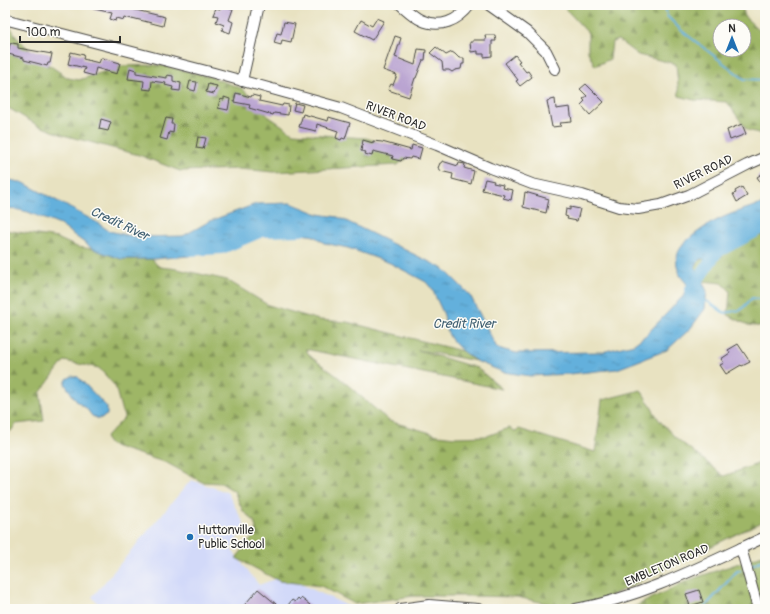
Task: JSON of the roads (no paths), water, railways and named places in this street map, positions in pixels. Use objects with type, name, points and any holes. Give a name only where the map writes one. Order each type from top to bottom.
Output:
[{"type":"street","points":[[242,81],[259,5]]},
{"type":"street","points":[[401,5],[420,20],[435,24],[451,22],[463,14],[470,5]]},
{"type":"street","points":[[490,5],[527,32],[546,51],[555,69]]},
{"type":"street","name":"RIVER ROAD","points":[[8,20],[341,108],[532,184],[582,195],[619,207],[638,209],[661,205],[689,195],[747,165],[765,158]]},
{"type":"street","name":"EMBLETON ROAD","points":[[576,609],[625,597],[765,537]]},
{"type":"street","points":[[741,548],[758,609]]},
{"type":"street","points":[[400,609],[429,605],[478,609]]},
{"type":"water","name":"Credit River","points":[[5,179],[24,183],[98,223],[109,231],[136,237],[183,236],[210,221],[256,204],[291,203],[318,214],[338,217],[444,269],[470,295],[497,348],[516,353],[602,352],[634,344],[646,335],[687,292],[688,286],[679,272],[677,259],[680,249],[690,238],[711,223],[737,212],[765,203],[765,228],[757,235],[723,248],[706,259],[700,259],[695,267],[707,291],[705,309],[690,329],[667,350],[617,369],[530,376],[503,372],[476,361],[462,351],[451,339],[446,329],[444,315],[432,289],[426,282],[390,263],[348,248],[324,243],[314,236],[273,228],[228,239],[189,256],[152,259],[121,259],[93,249],[60,225],[28,212],[5,207]]},
{"type":"water","points":[[72,376],[78,377],[107,407],[107,415],[99,419],[92,416],[86,408],[77,402],[65,384],[67,379]]},
{"type":"waterway","points":[[665,5],[667,16],[682,31],[744,79],[765,80]]},
{"type":"waterway","name":"Credit River","points":[[690,291],[717,252],[765,227]]},
{"type":"waterway","name":"Credit River","points":[[189,250],[222,248],[262,231],[301,230]]},
{"type":"waterway","points":[[707,301],[724,313],[741,310],[752,298],[765,300]]},
{"type":"waterway","points":[[751,565],[765,559]]},
{"type":"waterway","points":[[703,609],[737,571],[741,570]]},
{"type":"place","name":"Huttonville Public School","points":[[190,537]]}]
